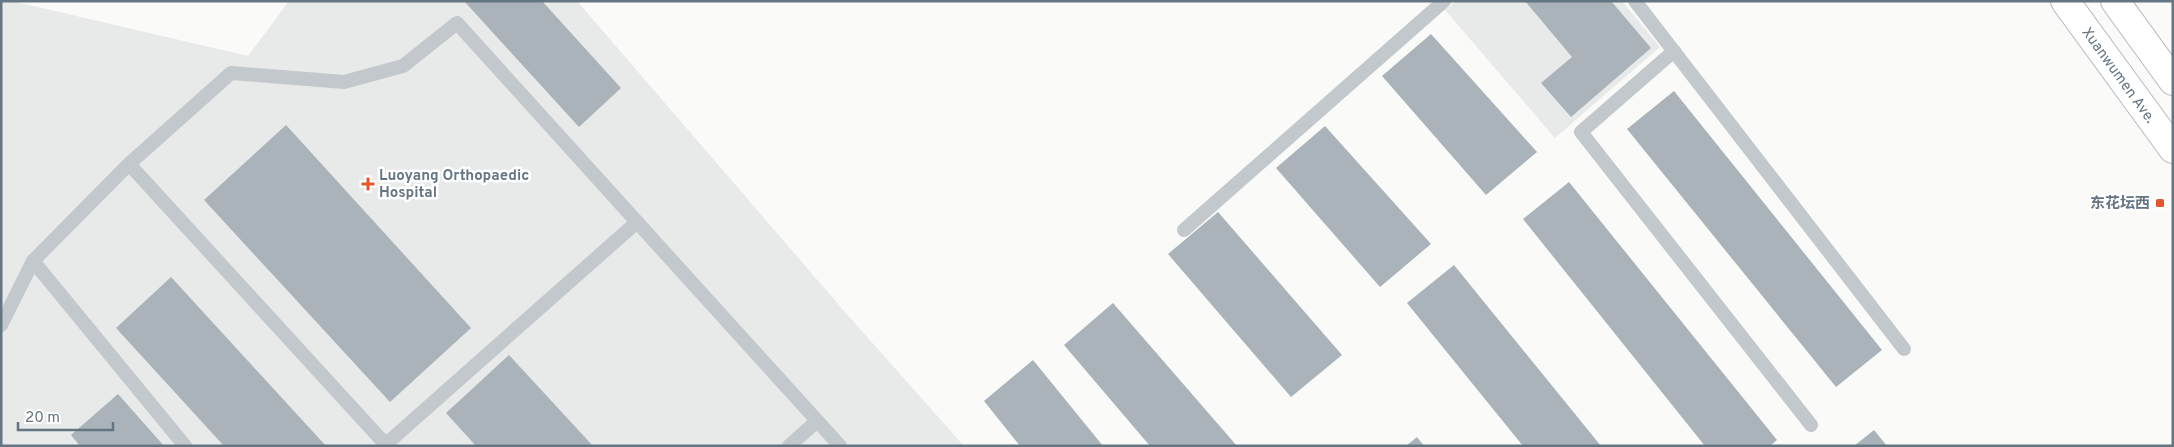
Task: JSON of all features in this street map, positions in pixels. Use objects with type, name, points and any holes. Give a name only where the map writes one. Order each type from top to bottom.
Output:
[{"type":"main road","name":"Xuanwumen Ave.","points":[[2065,1],[2173,149]]},
{"type":"main road","points":[[2115,1],[2173,81]]},
{"type":"lane","points":[[1184,230],[1444,1]]},
{"type":"lane","points":[[1635,1],[1904,349]]},
{"type":"lane","points":[[1,325],[33,261],[129,164],[231,73],[344,82],[403,66],[457,23],[840,446]]},
{"type":"lane","points":[[1674,51],[1581,132],[1811,425]]},
{"type":"lane","points":[[129,164],[386,445],[637,222]]},
{"type":"lane","points":[[33,261],[185,446]]},
{"type":"lane","points":[[789,446],[817,421]]},
{"type":"shaded area","name":"Luoyang Orthopaedic Hospital","points":[[1,1],[12,1],[248,56],[289,1],[577,1],[845,312],[964,446],[1,446]]},
{"type":"shaded area","points":[[1456,1],[1622,1],[1660,47],[1555,138],[1445,10]]},
{"type":"building","points":[[464,1],[542,1],[621,88],[579,127]]},
{"type":"building","points":[[1525,1],[1611,1],[1651,48],[1571,117],[1541,83],[1572,57]]},
{"type":"building","points":[[1431,34],[1537,152],[1486,195],[1382,76]]},
{"type":"building","points":[[1674,91],[1882,350],[1836,387],[1627,129]]},
{"type":"building","points":[[286,125],[471,328],[390,402],[204,200]]},
{"type":"building","points":[[1325,126],[1431,244],[1380,287],[1276,168]]},
{"type":"building","points":[[1569,182],[1777,440],[1770,446],[1705,446],[1523,219]]},
{"type":"building","points":[[1218,212],[1342,355],[1291,397],[1168,254]]},
{"type":"building","points":[[1454,265],[1601,446],[1523,446],[1407,303]]},
{"type":"building","points":[[171,277],[326,446],[224,446],[116,328]]},
{"type":"building","points":[[1113,303],[1237,446],[1150,446],[1064,345]]},
{"type":"building","points":[[509,355],[593,446],[476,446],[446,413]]},
{"type":"building","points":[[1033,360],[1103,446],[1020,446],[984,401]]},
{"type":"building","points":[[118,394],[164,446],[80,446],[71,435]]},
{"type":"building","points":[[1874,430],[1887,446],[1854,446]]},
{"type":"building","points":[[1417,437],[1424,446],[1406,446]]},
{"type":"place","name":"Luoyang Orthopaedic Hospital","points":[[368,184]]},
{"type":"place","name":"东花坛西","points":[[2160,203]]}]
